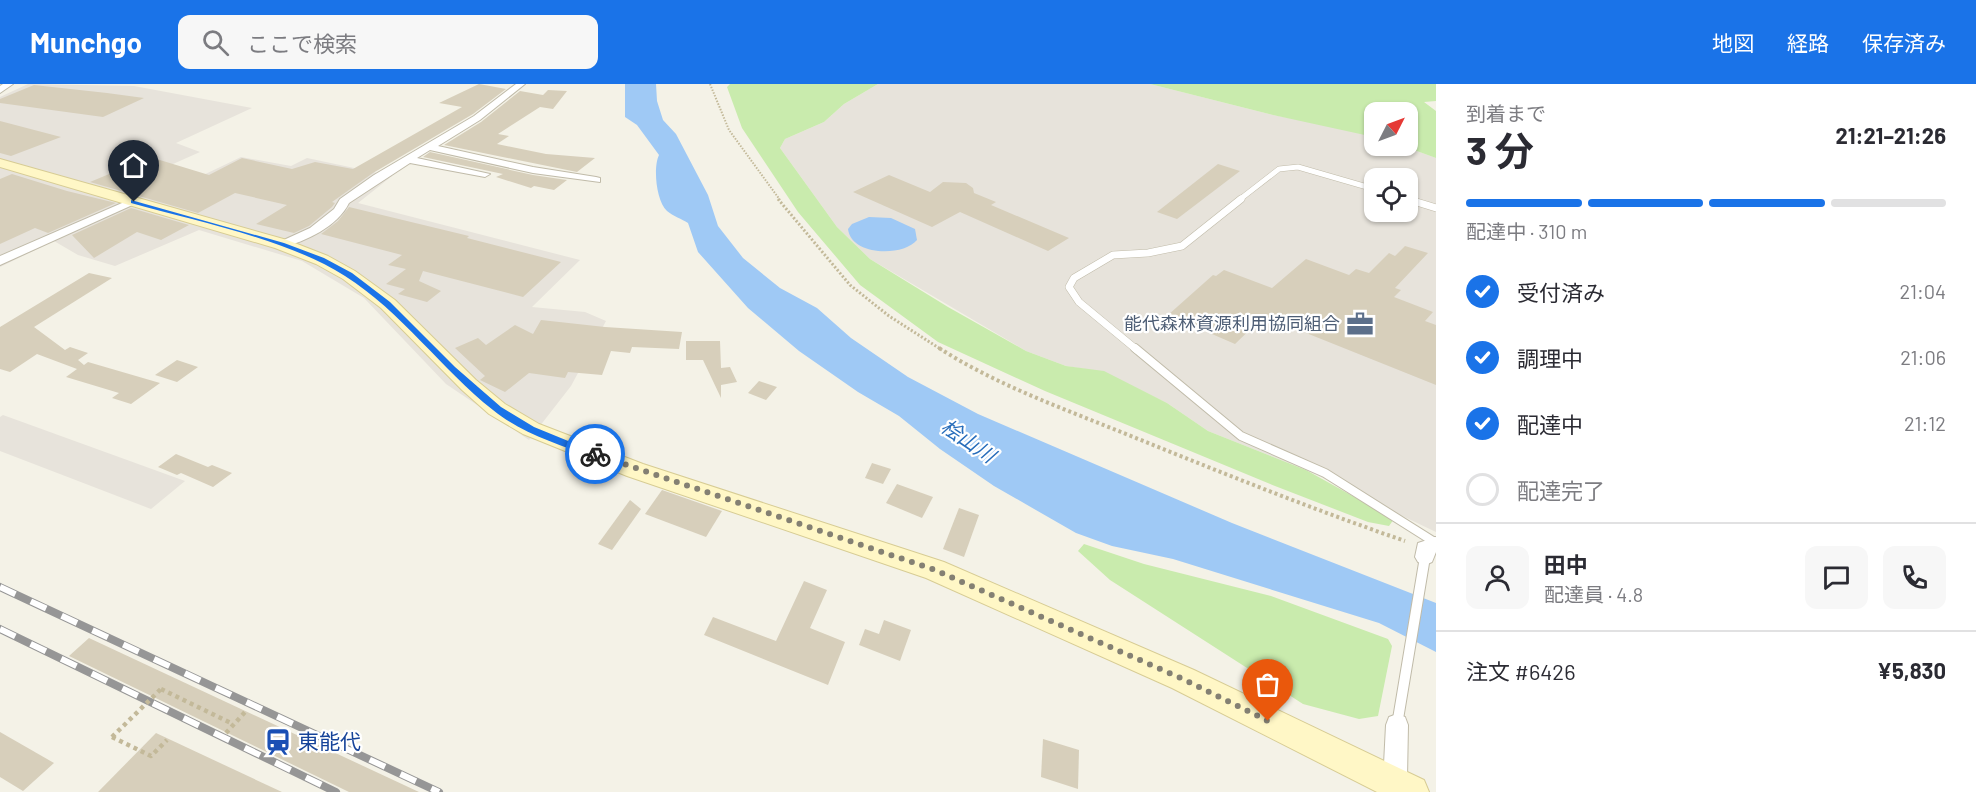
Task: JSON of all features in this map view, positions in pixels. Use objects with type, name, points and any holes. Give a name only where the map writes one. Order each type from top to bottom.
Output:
[{"type":"street","points":[[0,90],[9,84]]},
{"type":"street","points":[[281,244],[314,231],[339,211],[344,201],[407,159],[477,118],[521,84]]},
{"type":"street","points":[[430,147],[533,170],[596,180]]},
{"type":"street","points":[[407,159],[484,174]]},
{"type":"street","points":[[0,163],[281,244],[322,260],[388,304],[469,385],[497,409],[531,429],[635,470],[935,570],[1183,679],[1404,789]]},
{"type":"street","points":[[0,261],[134,202]]},
{"type":"street","points":[[1397,725],[1404,789]]},
{"type":"lane","points":[[1364,186],[1298,167],[1279,169],[1182,246],[1148,253],[1113,255],[1074,278],[1069,287],[1079,302],[1241,435],[1325,473],[1432,547],[1397,725]]},
{"type":"lane","points":[[1418,202],[1436,208]]},
{"type":"path","points":[[710,84],[729,130],[760,175],[807,236],[850,285],[889,316],[959,361],[1037,398],[1290,501],[1432,547]]},
{"type":"path","points":[[167,740],[151,756],[112,737],[161,689],[233,724]]},
{"type":"path","points":[[226,733],[245,712]]},
{"type":"shaded area","points":[[28,84],[134,86],[252,108],[176,143],[200,152],[164,168],[195,179],[241,157],[291,166],[307,158],[392,176],[358,203],[580,260],[532,307],[585,312],[606,321],[571,386],[529,440],[446,384],[364,298],[302,261],[199,230],[115,266],[78,255],[54,241],[0,267],[0,97]]},
{"type":"shaded area","points":[[878,84],[1150,84],[1273,115],[1339,127],[1364,134],[1364,156],[1418,156],[1418,151],[1436,158],[1436,532],[1306,470],[1208,431],[1167,403],[1104,372],[1066,366],[1026,351],[870,259],[837,227],[780,148],[785,139],[824,122],[844,104]]},
{"type":"shaded area","points":[[3,415],[185,481],[151,509],[0,451],[0,417]]},
{"type":"green space","points":[[730,84],[878,84],[844,104],[824,122],[785,139],[780,148],[837,227],[870,259],[1026,351],[1066,366],[1104,371],[1167,403],[1208,431],[1306,470],[1394,519],[1389,526],[1368,522],[1275,486],[1045,391],[938,342],[860,285],[798,212],[742,128],[727,87]]},
{"type":"green space","points":[[1150,84],[1436,84],[1436,101],[1424,102],[1436,111],[1436,158],[1418,151],[1418,102],[1364,102],[1364,135]]},
{"type":"green space","points":[[1084,544],[1144,564],[1271,596],[1388,639],[1392,646],[1378,716],[1359,719],[1303,704],[1110,580],[1078,551]]},
{"type":"water","name":"桧山川","points":[[625,84],[656,84],[657,101],[663,120],[676,134],[708,195],[718,226],[743,258],[780,288],[817,308],[851,338],[908,377],[978,414],[1232,523],[1436,603],[1436,652],[1379,623],[1173,559],[1112,546],[1076,533],[994,486],[940,449],[899,416],[858,392],[799,351],[748,308],[698,252],[688,223],[669,213],[663,206],[657,184],[656,167],[659,155],[637,125],[625,117]]},
{"type":"water","points":[[869,217],[891,218],[915,229],[917,240],[910,246],[890,251],[867,249],[851,238],[848,229],[852,224]]},
{"type":"building","points":[[479,84],[506,89],[473,114],[373,173],[332,202],[335,203],[332,207],[309,226],[294,233],[256,224],[287,205],[235,193],[198,213],[90,182],[150,157],[209,175],[242,158],[292,169],[315,162],[353,169],[462,107],[439,103]]},
{"type":"building","points":[[34,85],[144,98],[103,117],[0,103],[0,99]]},
{"type":"building","points":[[548,90],[567,91],[553,109],[540,107],[498,134],[509,136],[497,144],[546,154],[595,158],[577,172],[444,145],[481,122],[520,91],[543,95]]},
{"type":"building","points":[[0,121],[61,137],[11,156],[0,153]]},
{"type":"building","points":[[430,152],[533,175],[567,180],[554,190],[534,186],[531,188],[496,177],[503,174],[423,157]]},
{"type":"building","points":[[1218,164],[1240,171],[1177,219],[1157,212]]},
{"type":"building","points":[[12,174],[116,203],[48,233],[35,228],[0,244],[0,179]]},
{"type":"building","points":[[889,175],[930,192],[943,182],[966,183],[973,188],[974,193],[996,202],[991,205],[1069,238],[1048,251],[960,212],[932,227],[853,192]]},
{"type":"building","points":[[349,207],[469,236],[467,238],[561,262],[523,297],[423,271],[419,281],[441,291],[427,302],[398,294],[405,289],[386,284],[406,269],[388,265],[402,255],[321,234],[338,221]]},
{"type":"building","points":[[131,208],[189,225],[161,240],[137,232],[94,258],[72,235]]},
{"type":"building","points":[[1405,246],[1428,253],[1395,288],[1401,290],[1394,297],[1433,312],[1425,321],[1436,325],[1436,385],[1264,316],[1235,344],[1168,315],[1213,275],[1216,276],[1224,270],[1272,288],[1306,259],[1349,275],[1356,269],[1369,273],[1389,253],[1395,256]]},
{"type":"building","points":[[89,273],[112,278],[34,327],[65,350],[70,347],[88,353],[78,360],[84,365],[88,362],[160,383],[131,404],[112,398],[119,393],[66,377],[77,369],[37,354],[10,372],[0,369],[0,327]]},
{"type":"building","points":[[541,320],[682,332],[679,349],[632,347],[630,353],[611,351],[602,375],[568,372],[565,378],[529,373],[505,392],[480,380],[485,376],[455,348],[478,338],[486,345],[515,325],[533,334]]},
{"type":"building","points":[[686,341],[720,341],[721,368],[730,367],[737,382],[721,385],[721,398],[703,360],[686,360]]},
{"type":"building","points":[[177,360],[198,367],[177,382],[155,375]]},
{"type":"building","points":[[759,381],[777,387],[766,400],[748,393]]},
{"type":"building","points":[[176,454],[208,467],[212,465],[232,473],[213,487],[181,473],[177,475],[158,467]]},
{"type":"building","points":[[872,463],[891,469],[883,484],[865,478]]},
{"type":"building","points":[[897,484],[933,497],[922,518],[886,503]]},
{"type":"building","points":[[662,490],[722,511],[706,537],[645,514]]},
{"type":"building","points":[[630,500],[641,509],[612,550],[598,544]]},
{"type":"building","points":[[959,508],[979,515],[964,557],[943,549]]},
{"type":"building","points":[[804,581],[827,590],[810,628],[845,642],[828,685],[704,635],[713,617],[776,641]]},
{"type":"building","points":[[884,620],[911,630],[900,661],[859,645],[865,629],[879,634]]},
{"type":"building","points":[[89,638],[419,792],[349,792],[69,656]]},
{"type":"building","points":[[0,732],[54,763],[23,791],[0,777]]},
{"type":"building","points":[[156,733],[282,792],[98,792]]},
{"type":"building","points":[[1043,739],[1079,750],[1078,789],[1041,777]]},
{"type":"railway","points":[[0,587],[439,792]]},
{"type":"railway","points":[[0,629],[336,792]]},
{"type":"way so far","points":[[595,454],[635,470],[731,500],[935,570],[1183,679],[1268,721]]},
{"type":"place","name":"能代森林資源利用協同組合","points":[[1360,324]]},
{"type":"place","name":"東能代","points":[[278,742]]},
{"type":"route","points":[[134,202],[281,244],[322,260],[349,275],[388,304],[452,369],[497,409],[531,429],[595,454]]}]
